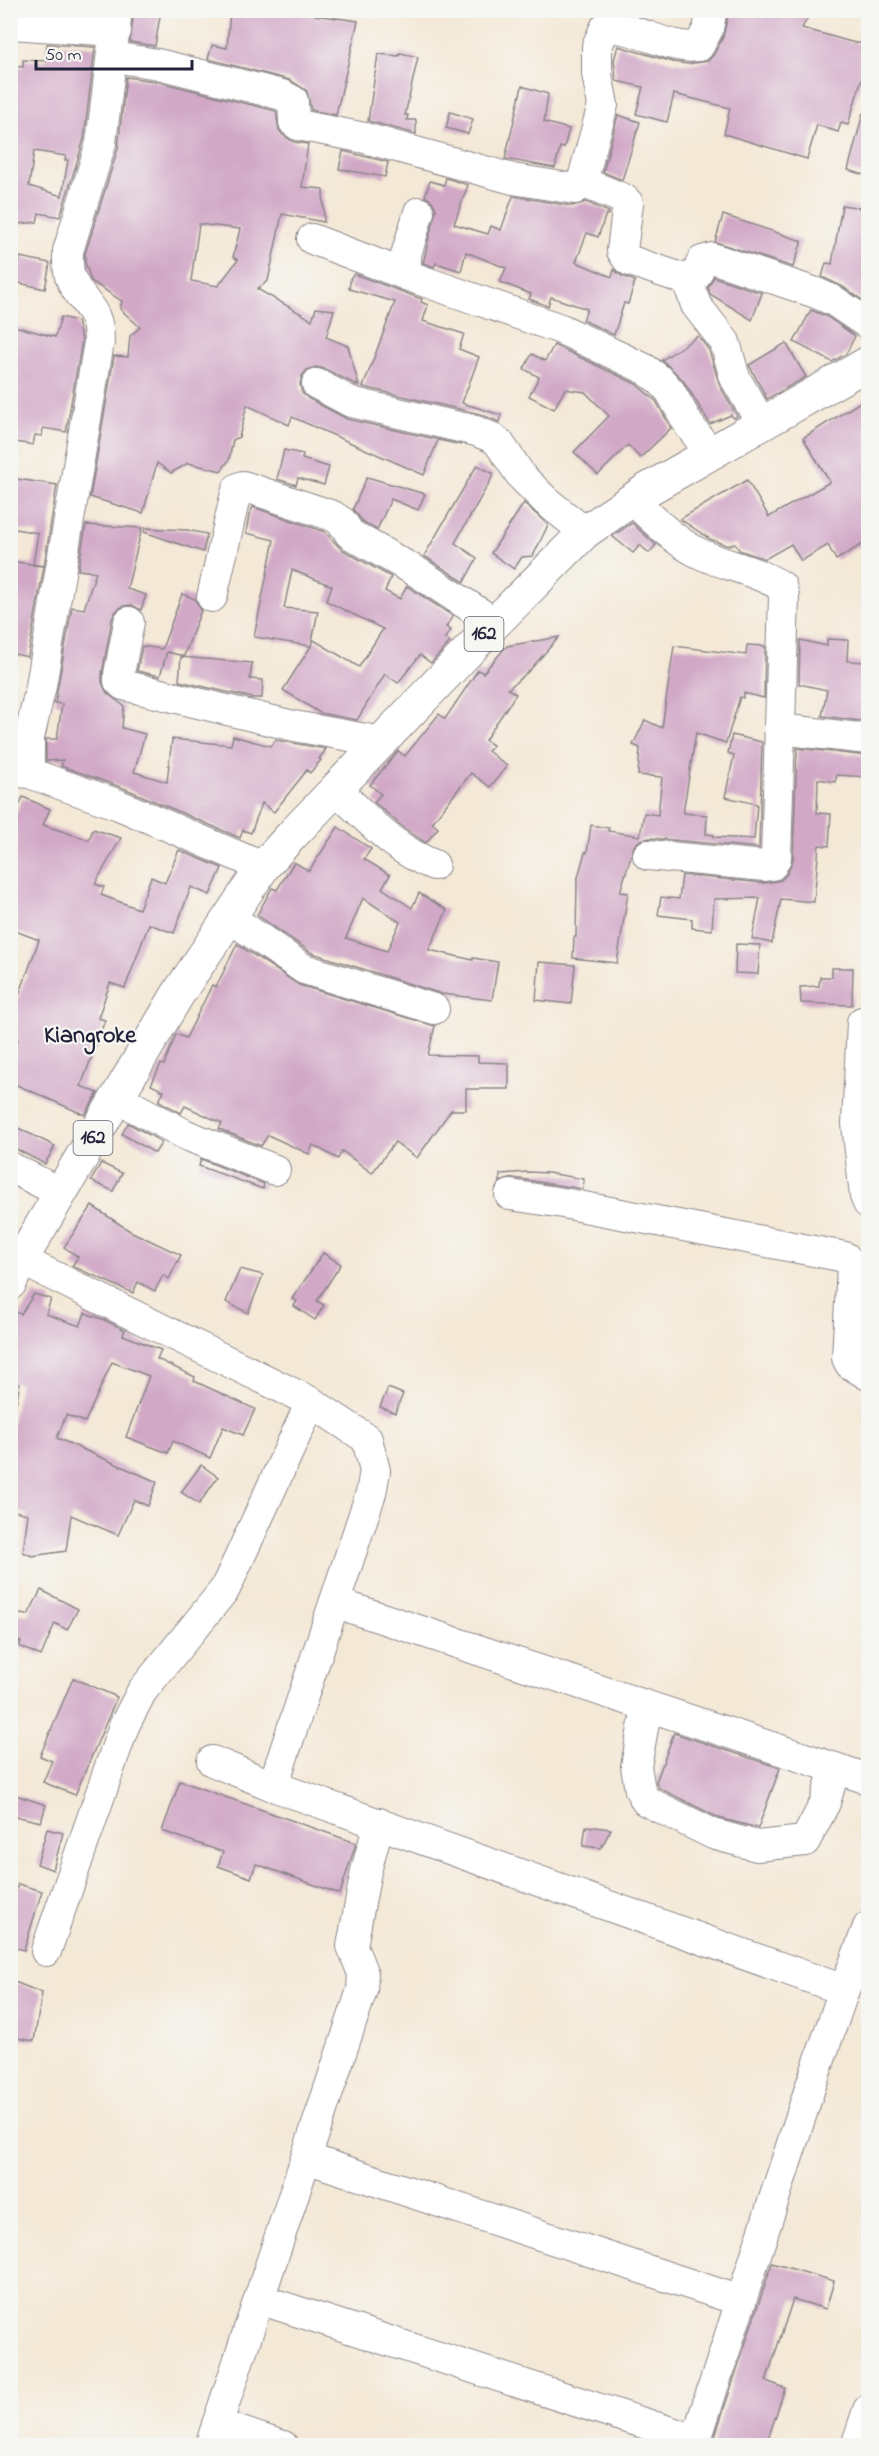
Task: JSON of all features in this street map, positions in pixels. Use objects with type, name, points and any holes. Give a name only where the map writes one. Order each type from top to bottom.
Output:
[{"type":"main road","name":"162","points":[[16,1271],[178,994],[263,867],[495,623],[585,532],[710,453],[868,363]]},
{"type":"street","points":[[10,24],[115,33],[158,64],[282,94],[293,101],[296,124],[318,131],[365,138],[513,179],[575,189],[582,182],[603,105],[597,74],[599,39],[605,28],[620,28],[633,21],[683,46],[699,46],[708,29],[712,10]]},
{"type":"street","points":[[115,33],[101,143],[68,251],[71,280],[94,311],[99,327],[99,342],[41,686],[20,772],[119,805],[263,867]]},
{"type":"street","points":[[582,182],[624,199],[628,203],[622,246],[624,256],[628,260],[687,280],[696,276],[702,261],[712,258],[816,293],[834,301],[868,324]]},
{"type":"street","points":[[406,275],[406,255],[419,212]]},
{"type":"street","points":[[312,240],[561,329],[645,369],[670,391],[689,425],[710,453]]},
{"type":"street","points":[[687,280],[696,305],[725,342],[735,378],[762,424]]},
{"type":"street","points":[[317,384],[351,402],[476,431],[493,438],[499,443],[522,477],[546,501],[585,532]]},
{"type":"street","points":[[212,597],[235,497],[238,488],[243,486],[333,516],[342,522],[350,534],[417,572],[495,623]]},
{"type":"street","points":[[633,500],[657,523],[700,554],[770,579],[781,586],[783,604],[776,858],[772,865],[648,855]]},
{"type":"street","points":[[129,622],[119,674],[119,681],[123,685],[294,726],[383,742]]},
{"type":"street","points":[[779,729],[868,739]]},
{"type":"street","points":[[337,789],[395,845],[412,856],[434,865]]},
{"type":"street","points":[[229,917],[304,969],[434,1009]]},
{"type":"street","points":[[862,1022],[857,1124],[865,1196],[868,1203]]},
{"type":"street","points":[[117,1098],[186,1135],[275,1170]]},
{"type":"street","points":[[10,1167],[61,1193]]},
{"type":"street","points":[[510,1195],[845,1257],[852,1265],[848,1358],[850,1364],[868,1375]]},
{"type":"street","points":[[16,1271],[255,1375],[311,1402],[367,1439],[375,1471],[371,1493],[273,1786]]},
{"type":"street","points":[[46,1951],[124,1726],[142,1691],[225,1588],[311,1402]]},
{"type":"street","points":[[336,1603],[868,1779]]},
{"type":"street","points":[[647,1707],[636,1766],[640,1790],[646,1801],[713,1834],[757,1846],[805,1841],[825,1803],[835,1768]]},
{"type":"street","points":[[212,1761],[273,1786],[844,1990]]},
{"type":"street","points":[[283,2445],[214,2435],[362,1990],[363,1974],[352,1946],[366,1871],[379,1823]]},
{"type":"street","points":[[259,2299],[695,2443],[844,1990],[868,1927]]},
{"type":"street","points":[[306,2158],[741,2301]]},
{"type":"street","points":[[856,2445],[868,2410]]},
{"type":"building","points":[[134,10],[161,10],[155,46],[130,42]]},
{"type":"building","points":[[230,10],[315,10],[315,15],[358,21],[336,115],[311,110],[307,91],[290,80],[208,59],[212,45],[227,48]]},
{"type":"building","points":[[729,10],[812,10],[802,28],[855,43],[868,43],[868,58],[848,125],[841,123],[838,132],[817,125],[807,159],[724,134],[730,108],[674,94],[667,122],[636,114],[643,87],[616,81],[614,60],[618,46],[673,62],[688,64],[708,61],[723,37]]},
{"type":"building","points":[[47,44],[95,47],[84,139],[60,217],[39,213],[37,222],[10,225],[10,144],[17,90],[10,90],[10,66],[23,67],[23,60],[46,61]],"holes":[[[34,151],[66,156],[65,160],[68,160],[62,196],[29,186]]]},
{"type":"building","points":[[400,53],[418,57],[405,115],[408,115],[407,120],[416,120],[416,134],[368,121],[378,54],[399,56]]},
{"type":"building","points":[[126,77],[155,81],[276,111],[279,130],[283,135],[294,142],[308,144],[302,187],[323,189],[324,222],[282,214],[268,281],[257,289],[312,320],[316,308],[334,310],[326,337],[348,346],[359,386],[325,369],[316,367],[307,370],[302,376],[300,384],[302,393],[347,419],[462,445],[438,440],[424,475],[292,417],[289,425],[247,405],[239,437],[233,440],[229,460],[221,471],[188,463],[171,473],[157,463],[143,513],[90,497],[114,356],[128,357],[130,336],[140,327],[120,309],[122,301],[91,281],[85,262],[85,254],[118,148]],"holes":[[[199,224],[240,229],[233,257],[238,260],[218,286],[191,281]]]},
{"type":"building","points":[[522,86],[548,94],[544,122],[569,129],[564,148],[560,147],[555,168],[505,159]]},
{"type":"building","points":[[450,112],[473,119],[468,134],[446,128]]},
{"type":"building","points":[[863,113],[868,114],[868,176],[848,170]]},
{"type":"building","points":[[618,115],[640,122],[622,180],[603,172]]},
{"type":"building","points":[[343,151],[388,162],[385,177],[339,169]]},
{"type":"building","points":[[446,178],[468,185],[454,224],[488,234],[491,226],[501,230],[513,196],[572,206],[586,202],[609,212],[608,215],[606,214],[598,237],[587,233],[576,262],[612,277],[614,270],[635,281],[628,304],[624,303],[614,335],[583,320],[587,309],[551,297],[548,306],[529,299],[531,294],[500,282],[506,268],[466,252],[461,271],[436,263],[434,267],[423,263],[436,209],[432,201],[425,196],[430,181],[444,185]]},
{"type":"building","points":[[842,205],[868,209],[868,304],[843,287],[822,277],[826,263],[832,264]]},
{"type":"building","points":[[723,215],[802,241],[793,267],[715,242]]},
{"type":"building","points":[[20,257],[50,263],[45,289],[15,282]]},
{"type":"building","points":[[354,274],[422,299],[421,302],[428,305],[423,321],[464,334],[459,349],[479,357],[462,403],[501,415],[499,422],[480,414],[363,387],[395,302],[349,289],[351,277]]},
{"type":"building","points":[[714,277],[762,293],[752,320],[710,294],[708,287]]},
{"type":"building","points":[[811,310],[826,316],[855,336],[846,354],[832,362],[794,342]]},
{"type":"building","points":[[61,317],[77,321],[82,341],[66,432],[43,428],[42,436],[35,435],[33,445],[10,441],[10,325],[55,337]]},
{"type":"building","points":[[698,336],[709,350],[720,386],[737,416],[734,418],[731,415],[710,424],[683,380],[662,360]]},
{"type":"building","points":[[786,343],[806,377],[767,399],[749,365]]},
{"type":"building","points":[[554,345],[636,384],[656,401],[671,428],[640,458],[628,445],[598,475],[574,452],[609,416],[585,392],[565,389],[554,409],[529,396],[539,377],[524,369],[532,354],[545,361]]},
{"type":"building","points":[[868,397],[868,541],[836,560],[828,545],[801,561],[791,544],[765,559],[739,550],[735,543],[728,546],[710,539],[680,519],[747,480],[769,517],[830,482],[803,438]]},
{"type":"building","points":[[284,450],[303,454],[302,459],[329,467],[324,485],[298,478],[296,485],[277,479]]},
{"type":"building","points":[[477,465],[494,474],[455,543],[477,558],[464,582],[424,556]]},
{"type":"building","points":[[367,477],[425,494],[418,510],[391,499],[377,530],[362,521],[353,509]]},
{"type":"building","points":[[10,478],[57,485],[44,566],[33,565],[38,533],[10,528]]},
{"type":"building","points":[[524,503],[548,525],[533,556],[522,557],[514,569],[491,553]]},
{"type":"building","points":[[253,507],[325,532],[341,549],[391,577],[385,591],[400,599],[407,586],[453,616],[446,627],[451,630],[445,638],[450,642],[431,663],[420,655],[398,683],[385,674],[357,720],[320,713],[283,690],[311,646],[254,637],[274,540],[246,533]],"holes":[[[292,570],[332,586],[326,601],[383,629],[359,667],[314,640],[311,646],[318,611],[284,608]]]},
{"type":"building","points":[[632,523],[656,545],[649,553],[640,545],[633,553],[612,536]]},
{"type":"building","points":[[86,525],[142,528],[127,589],[146,595],[141,610],[132,605],[123,606],[116,611],[112,619],[102,674],[102,682],[107,693],[124,706],[122,728],[145,734],[134,772],[167,782],[172,739],[231,745],[233,736],[270,746],[276,740],[326,749],[319,759],[321,760],[310,773],[307,770],[274,812],[262,803],[251,833],[243,830],[240,838],[126,789],[61,766],[63,760],[46,761],[46,739],[57,739],[62,704],[55,703],[72,607],[84,609],[96,572],[78,570]]},
{"type":"building","points":[[145,528],[187,530],[207,534],[203,552],[144,532]]},
{"type":"building","points":[[10,561],[44,566],[28,657],[10,653]]},
{"type":"building","points":[[182,594],[195,599],[201,610],[184,656],[167,652],[160,676],[137,671],[142,646],[162,649]]},
{"type":"building","points":[[559,637],[529,671],[508,689],[516,694],[485,740],[493,745],[488,751],[507,766],[490,787],[471,773],[432,823],[438,828],[426,843],[404,828],[374,802],[381,794],[370,785],[398,751],[405,756],[439,714],[445,719],[478,670],[483,673],[507,646]]},
{"type":"building","points":[[827,639],[848,640],[847,661],[868,662],[868,722],[822,716],[827,690],[799,684],[800,640],[827,646]]},
{"type":"building","points":[[747,645],[765,646],[764,698],[744,693],[743,698],[740,697],[726,743],[696,733],[683,813],[707,815],[706,834],[714,835],[714,837],[754,839],[757,804],[725,797],[734,755],[728,753],[732,735],[762,742],[759,848],[650,838],[640,840],[634,846],[620,892],[628,893],[617,963],[573,958],[574,937],[576,937],[577,881],[585,852],[587,853],[591,825],[609,828],[608,831],[640,836],[644,813],[658,815],[662,777],[638,775],[640,748],[633,745],[645,720],[662,728],[674,646],[746,655]]},
{"type":"building","points":[[181,657],[252,663],[250,679],[263,680],[262,698],[253,698],[179,681]]},
{"type":"building","points":[[797,748],[868,756],[868,777],[837,775],[835,782],[818,779],[817,813],[831,814],[829,846],[819,845],[814,902],[781,899],[772,943],[752,939],[760,898],[714,899],[712,930],[692,928],[692,919],[658,915],[661,897],[679,899],[682,875],[764,883],[781,880],[787,874],[793,859]]},
{"type":"building","points":[[23,797],[50,809],[43,825],[89,840],[93,829],[121,838],[95,884],[104,887],[101,895],[139,909],[151,877],[165,883],[179,850],[222,868],[210,895],[191,887],[174,933],[149,924],[125,988],[110,983],[98,1018],[105,1020],[81,1086],[98,1093],[85,1115],[10,1082],[10,1056],[18,1040],[10,1037],[10,999],[17,1001],[39,940],[10,929],[10,825]]},
{"type":"building","points":[[338,827],[371,849],[364,859],[390,875],[382,888],[412,908],[419,893],[447,910],[429,950],[473,960],[473,958],[498,962],[492,1000],[442,994],[312,953],[257,915],[272,888],[277,890],[294,862],[309,871]],"holes":[[[363,898],[400,922],[387,951],[346,938]]]},
{"type":"building","points":[[237,944],[299,985],[435,1026],[428,1055],[478,1056],[478,1062],[509,1063],[509,1089],[466,1089],[466,1110],[451,1110],[417,1158],[395,1142],[372,1173],[342,1151],[338,1159],[313,1145],[309,1154],[268,1135],[261,1146],[219,1129],[222,1123],[185,1106],[181,1113],[159,1101],[164,1091],[151,1085],[161,1064],[164,1065],[176,1034],[186,1038],[212,985],[216,987]]},
{"type":"building","points":[[736,944],[760,945],[758,974],[735,973]]},
{"type":"building","points":[[539,962],[575,965],[571,1004],[536,1000]]},
{"type":"building","points":[[832,968],[853,968],[852,1005],[801,1003],[800,987],[819,986],[820,977],[832,977]]},
{"type":"building","points":[[128,1123],[162,1142],[155,1153],[122,1134]]},
{"type":"building","points":[[10,1124],[55,1146],[45,1164],[10,1146]]},
{"type":"building","points":[[201,1159],[264,1184],[263,1189],[199,1166]]},
{"type":"building","points":[[101,1163],[122,1173],[113,1191],[91,1181]]},
{"type":"building","points":[[527,1172],[584,1179],[583,1189],[513,1178],[500,1182],[500,1174]]},
{"type":"building","points":[[92,1206],[130,1231],[181,1255],[169,1279],[163,1275],[155,1291],[138,1282],[133,1293],[72,1266],[78,1257],[64,1247]]},
{"type":"building","points":[[323,1253],[341,1264],[317,1301],[324,1305],[315,1320],[294,1306],[297,1301],[292,1299]]},
{"type":"building","points":[[240,1269],[263,1275],[248,1313],[226,1302]]},
{"type":"building","points":[[34,1294],[51,1299],[46,1314],[80,1326],[85,1313],[102,1319],[125,1330],[123,1335],[161,1350],[157,1359],[195,1377],[194,1381],[255,1409],[243,1435],[223,1427],[210,1458],[173,1441],[168,1453],[126,1437],[149,1376],[112,1362],[85,1422],[66,1415],[57,1438],[157,1482],[148,1506],[134,1500],[118,1535],[71,1515],[66,1551],[32,1556],[23,1552],[28,1514],[10,1510],[10,1432],[20,1384],[10,1381],[10,1311],[21,1314]]},
{"type":"building","points":[[388,1388],[403,1394],[395,1413],[380,1407]]},
{"type":"building","points":[[201,1465],[218,1477],[199,1504],[181,1492]]},
{"type":"building","points":[[41,1590],[78,1609],[67,1630],[55,1623],[41,1656],[19,1646],[21,1642],[10,1638],[10,1613],[28,1615]]},
{"type":"building","points":[[73,1678],[117,1697],[75,1795],[43,1782],[52,1761],[40,1756]]},
{"type":"building","points":[[674,1733],[780,1768],[758,1828],[719,1818],[659,1788],[656,1782]]},
{"type":"building","points":[[180,1781],[356,1843],[340,1894],[256,1864],[251,1878],[218,1866],[223,1852],[162,1831]]},
{"type":"building","points":[[16,1795],[46,1805],[41,1822],[10,1815]]},
{"type":"building","points":[[586,1826],[611,1829],[601,1848],[583,1846]]},
{"type":"building","points":[[47,1829],[63,1833],[53,1870],[37,1864]]},
{"type":"building","points":[[18,1884],[42,1891],[24,1950],[10,1946],[10,1909]]},
{"type":"building","points":[[10,1980],[42,1993],[34,2041],[16,2038],[15,2013],[10,2011]]},
{"type":"building","points":[[772,2263],[834,2281],[826,2309],[793,2299],[766,2381],[785,2388],[766,2445],[712,2445]]},
{"type":"district","name":"Kiangroke","points":[[90,1036]]}]
